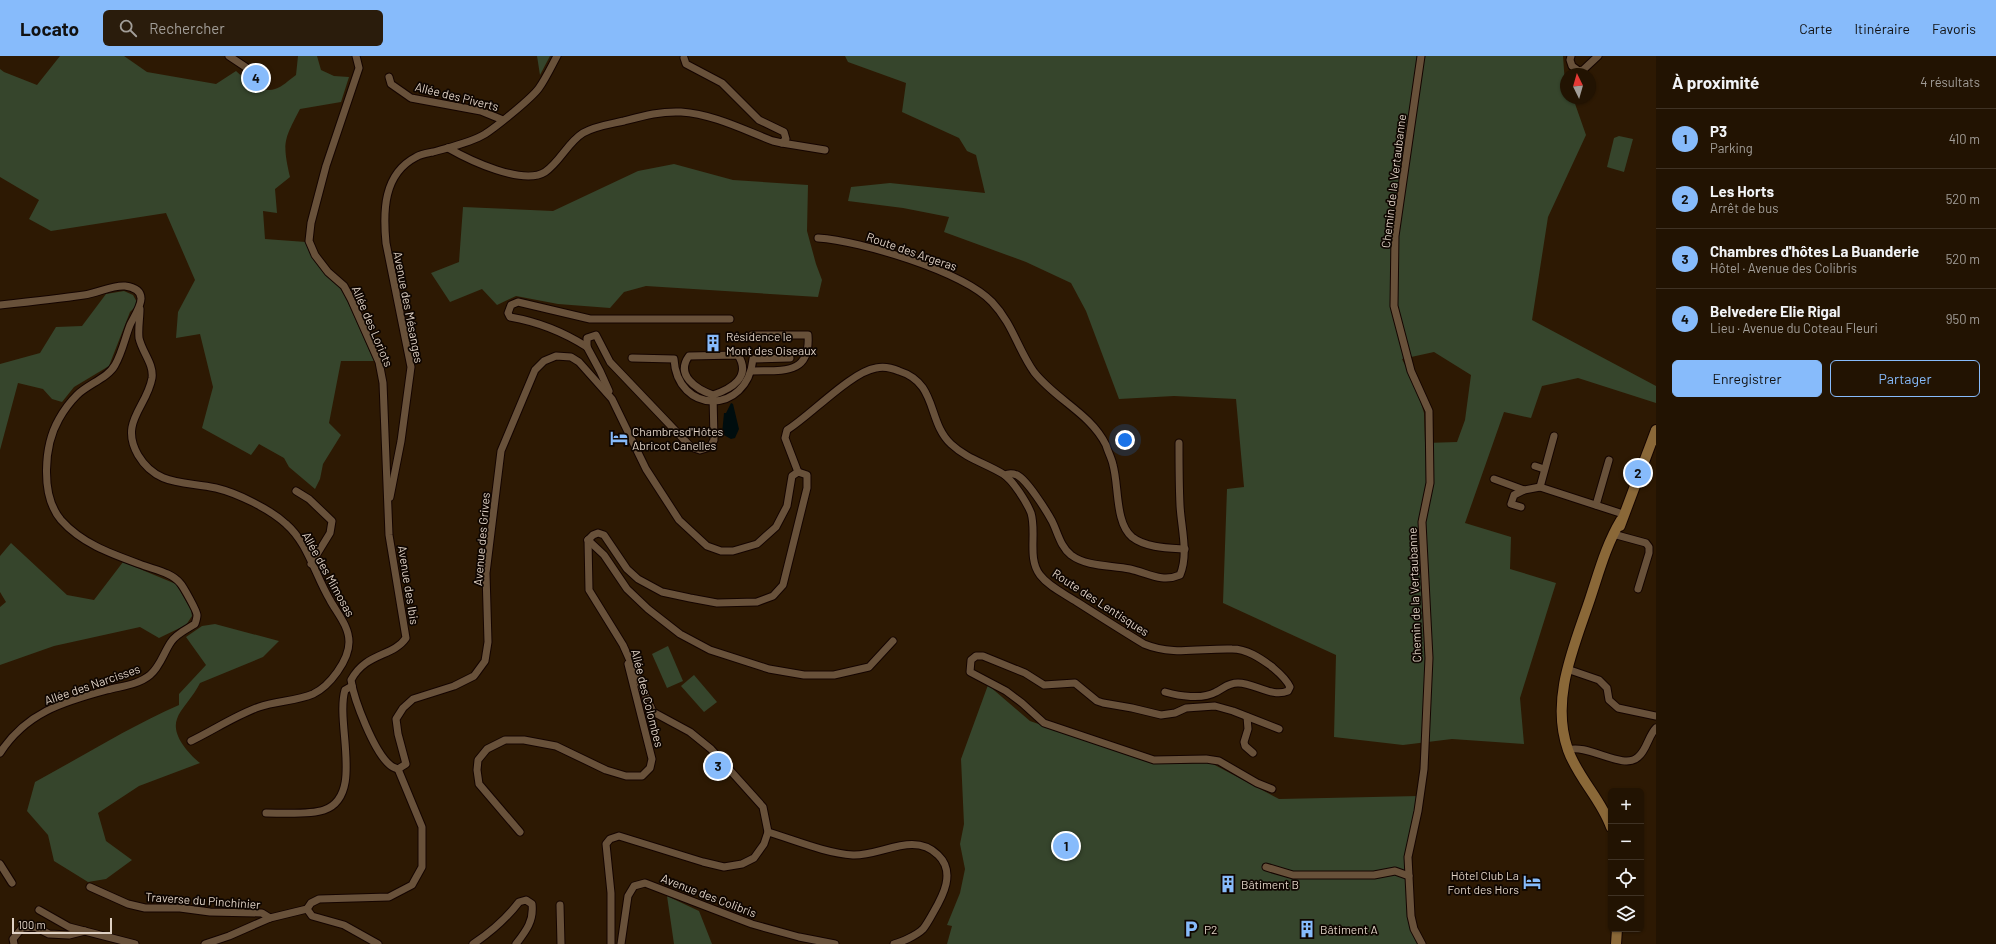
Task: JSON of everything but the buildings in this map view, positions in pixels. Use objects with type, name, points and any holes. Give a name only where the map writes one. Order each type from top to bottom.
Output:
[{"type":"main road","points":[[1610,824],[1603,808],[1574,763],[1564,736],[1562,712],[1567,669],[1592,592],[1604,568],[1615,534],[1656,432]]},
{"type":"main road","points":[[1616,944],[1617,932]]},
{"type":"street","points":[[229,56],[250,70],[263,74]]},
{"type":"street","name":"Allée des Loriots","points":[[356,56],[359,68],[326,166],[311,223],[309,241],[315,255],[328,272],[344,286],[378,362],[383,383],[388,505]]},
{"type":"street","name":"Avenue des Mésanges","points":[[388,505],[399,455],[411,366],[386,243],[384,226],[386,198],[399,169],[416,156],[448,148],[485,134],[503,120],[538,90],[557,56]]},
{"type":"street","name":"Chemin de la Vertaubanne","points":[[1421,56],[1395,236],[1394,306],[1411,371],[1429,411],[1430,482],[1422,522],[1429,658],[1424,768],[1418,811],[1408,857],[1411,916],[1414,929],[1422,944]]},
{"type":"street","points":[[1571,56],[1570,60],[1572,66],[1579,71],[1583,70],[1598,56]]},
{"type":"street","points":[[684,58],[686,64],[722,83],[759,120],[784,132],[786,139],[782,143]]},
{"type":"street","name":"Allée des Piverts","points":[[389,77],[391,84],[411,98],[481,112],[503,120]]},
{"type":"street","points":[[448,148],[459,154],[509,174],[528,177],[545,172],[583,133],[604,125],[655,113],[681,112],[705,116],[782,143],[825,150]]},
{"type":"street","name":"Route des Argeras","points":[[818,238],[838,239],[871,248],[949,274],[970,285],[992,302],[1009,325],[1035,372],[1083,415],[1094,427],[1105,444],[1114,465],[1121,518],[1125,529],[1132,537],[1140,541],[1161,547],[1185,549]]},
{"type":"street","points":[[0,305],[85,295],[115,287],[125,286],[138,291],[141,300],[140,309]]},
{"type":"street","points":[[587,347],[570,336],[549,326],[510,317],[508,313],[511,305],[518,302],[590,319],[730,319]]},
{"type":"street","name":"Allée des Mimosas","points":[[140,309],[139,338],[150,362],[152,377],[148,389],[135,415],[131,429],[133,447],[139,457],[148,469],[161,478],[176,483],[216,488],[237,495],[285,523],[297,536],[306,551],[311,564],[346,627],[349,642],[345,656],[335,675],[324,687],[312,694],[258,707],[192,741]]},
{"type":"street","name":"Allée des Narcisses","points":[[0,753],[11,737],[24,724],[46,711],[107,690],[133,684],[150,675],[158,665],[172,641],[195,624],[197,614],[180,582],[167,574],[111,554],[74,532],[60,519],[52,505],[48,487],[48,456],[51,438],[58,419],[78,394],[115,366],[130,325],[140,309]]},
{"type":"street","points":[[713,398],[714,440],[710,447],[700,450],[691,447],[610,362],[596,335],[587,338],[587,347],[650,476],[679,520],[707,546],[721,551],[733,551],[757,544],[776,527],[787,506],[792,476],[798,472]]},
{"type":"street","points":[[752,335],[808,335],[809,348],[804,359],[790,370],[752,371]]},
{"type":"street","points":[[738,355],[742,362],[743,370],[741,376],[727,390],[713,398],[689,381],[684,368],[685,362],[689,356],[738,355]]},
{"type":"street","name":"Avenue des Grives","points":[[398,769],[406,764],[398,734],[396,719],[403,708],[413,699],[454,686],[474,676],[484,661],[488,642],[486,573],[501,452],[535,370],[544,361],[556,356],[571,357],[579,362],[612,399]]},
{"type":"street","points":[[632,358],[674,359],[676,374],[687,392],[699,398],[727,398],[739,392],[744,387],[752,371],[753,359],[790,358]]},
{"type":"street","name":"Route des Lentisques","points":[[588,540],[593,535],[598,533],[604,535],[627,569],[638,579],[662,592],[717,603],[757,602],[773,596],[783,585],[807,488],[807,475],[798,472],[785,438],[787,430],[858,375],[875,368],[889,367],[906,373],[923,386],[932,402],[940,428],[950,443],[966,457],[1005,475],[1018,490],[1031,513],[1034,533],[1035,566],[1040,576],[1054,588],[1144,644],[1156,649],[1175,652],[1233,648],[1245,651],[1261,659],[1273,668],[1290,686],[1288,691],[1276,693],[1249,684],[1237,683],[1227,684],[1215,693],[1205,696],[1189,696]]},
{"type":"street","points":[[1540,487],[1554,436]]},
{"type":"street","points":[[1005,475],[1010,473],[1018,475],[1035,493],[1052,521],[1063,547],[1072,555],[1082,561],[1130,569],[1160,578],[1171,579],[1180,575],[1184,565],[1185,549],[1182,534],[1179,443]]},
{"type":"street","points":[[1596,505],[1609,460]]},
{"type":"street","points":[[1535,466],[1544,469]]},
{"type":"street","points":[[1494,479],[1524,490]]},
{"type":"street","points":[[1521,507],[1512,504],[1511,502],[1514,495],[1524,490],[1540,487],[1596,505],[1622,517]]},
{"type":"street","points":[[296,491],[309,499],[332,521],[330,533],[311,564]]},
{"type":"street","name":"Avenue des Ibis","points":[[266,812],[296,813],[324,810],[339,801],[346,785],[346,760],[343,734],[343,697],[345,690],[352,686],[351,680],[356,671],[365,662],[402,644],[406,638],[389,535],[388,505]]},
{"type":"street","points":[[1615,534],[1646,543],[1649,547],[1649,553],[1638,589]]},
{"type":"street","points":[[588,540],[604,555],[627,589],[648,609],[680,634],[710,650],[769,669],[804,675],[834,675],[869,667],[893,641]]},
{"type":"street","points":[[588,540],[589,590],[623,644],[653,712],[690,732],[711,749],[763,807],[768,832],[764,844],[754,858],[742,864],[724,867],[619,836],[610,839],[606,844],[611,893],[611,944]]},
{"type":"street","name":"Allée des Colombes","points":[[520,832],[479,784],[477,770],[478,760],[487,749],[505,740],[524,740],[556,746],[606,770],[626,776],[642,776],[650,768],[652,759],[623,644]]},
{"type":"street","points":[[1272,789],[1257,783],[1219,762],[1206,759],[1154,760],[1044,723],[1011,695],[970,672],[971,660],[976,656],[983,656],[1025,673],[1044,686],[1075,683],[1097,701],[1103,703],[1161,715],[1175,713],[1186,708],[1215,706],[1233,711],[1279,729]]},
{"type":"street","points":[[1567,669],[1599,680],[1607,688],[1609,700],[1618,708],[1656,716]]},
{"type":"street","points":[[352,686],[362,715],[382,757],[391,766],[398,769]]},
{"type":"street","points":[[1165,692],[1189,696],[1186,708]]},
{"type":"street","points":[[1247,717],[1248,729],[1244,742],[1245,746],[1253,753]]},
{"type":"street","points":[[1568,750],[1582,750],[1617,760],[1632,761],[1638,758],[1656,728]]},
{"type":"street","name":"Traverse du Pinchinier","points":[[205,944],[247,929],[270,918],[307,909],[311,903],[320,899],[389,897],[412,885],[422,867],[422,827],[398,769]]},
{"type":"street","points":[[768,832],[843,854],[855,855],[908,844],[924,845],[938,855],[946,865],[947,876],[943,896],[923,929],[894,944]]},
{"type":"street","points":[[0,864],[12,883]]},
{"type":"street","points":[[1266,867],[1292,875],[1374,875],[1395,871],[1409,876]]},
{"type":"street","name":"Avenue des Colibris","points":[[621,944],[628,896],[634,886],[645,883],[801,941],[836,944]]},
{"type":"street","name":"Traverse du Pinchinier","points":[[90,887],[128,904],[145,908],[180,908],[210,912],[262,913],[270,918]]},
{"type":"street","points":[[473,944],[488,935],[509,915],[519,902],[526,900],[532,904],[533,912],[530,925],[516,944]]},
{"type":"street","points":[[560,905],[560,944]]},
{"type":"street","points":[[307,909],[312,916],[344,925],[378,944]]},
{"type":"street","points":[[39,910],[69,927],[135,944]]},
{"type":"street","points":[[14,944],[13,939],[22,928],[35,928],[49,934],[69,934],[87,931]]},
{"type":"green space","points":[[60,56],[124,56],[147,72],[216,84],[236,71],[259,88],[270,90],[280,87],[296,75],[298,56],[317,56],[321,70],[334,76],[349,77],[341,102],[300,109],[288,135],[285,148],[290,177],[275,189],[277,213],[263,211],[265,239],[306,242],[328,269],[345,296],[374,361],[341,361],[329,423],[341,435],[323,464],[320,479],[315,489],[289,467],[284,458],[259,444],[251,455],[202,428],[213,387],[200,334],[176,338],[178,312],[195,280],[166,213],[51,231],[29,219],[39,200],[0,177],[0,69],[37,85]]},
{"type":"green space","points":[[537,56],[550,56],[540,75]]},
{"type":"green space","points":[[845,56],[1563,56],[1564,68],[1560,68],[1560,104],[1575,104],[1586,135],[1548,217],[1532,320],[1656,386],[1656,403],[1578,378],[1542,386],[1531,418],[1504,412],[1465,523],[1511,537],[1510,569],[1556,583],[1520,698],[1524,744],[1452,739],[1403,745],[1334,737],[1336,655],[1223,603],[1227,489],[1244,487],[1236,399],[1174,396],[1119,399],[1086,311],[1071,283],[1026,262],[944,232],[949,217],[903,208],[848,201],[851,187],[890,183],[985,193],[976,155],[967,151],[959,138],[902,112],[906,83],[848,62]],"holes":[[[1434,352],[1471,375],[1465,420],[1457,442],[1425,443],[1424,413],[1416,387],[1402,359]]]},
{"type":"green space","points":[[1619,136],[1633,139],[1624,172],[1607,167],[1614,138]]},
{"type":"green space","points":[[674,164],[733,180],[808,185],[807,231],[822,280],[818,297],[646,286],[624,292],[610,308],[558,304],[516,296],[497,305],[482,289],[450,302],[431,273],[459,262],[463,207],[553,211],[638,171]]},
{"type":"green space","points":[[124,291],[133,295],[138,304],[130,312],[109,366],[74,387],[62,402],[52,399],[43,389],[18,383],[0,450],[0,364],[40,353],[56,327],[82,326],[106,294]]},
{"type":"green space","points":[[11,543],[67,595],[94,600],[123,562],[176,584],[191,610],[192,616],[186,625],[159,638],[140,627],[54,646],[0,665],[0,607],[6,602],[0,592],[0,556]]},
{"type":"green space","points":[[215,624],[279,641],[263,657],[200,683],[179,715],[176,725],[182,744],[200,763],[139,786],[98,813],[106,841],[132,860],[106,879],[88,882],[54,861],[48,835],[27,811],[35,782],[124,732],[179,705],[179,694],[206,665],[186,637],[202,626]]},
{"type":"green space","points":[[668,646],[683,681],[667,688],[652,654]]},
{"type":"green space","points":[[694,675],[717,702],[704,712],[681,686]]},
{"type":"green space","points":[[988,685],[1030,721],[1153,764],[1211,763],[1279,799],[1419,796],[1406,857],[1407,918],[1419,944],[947,944],[952,926],[947,925],[960,893],[965,869],[960,844],[964,824],[961,759]]},
{"type":"green space","points":[[667,896],[699,911],[712,944],[674,944]]},
{"type":"shaded area","points":[[731,403],[733,404],[739,429],[735,438],[731,439],[722,434],[724,413],[726,413]]},
{"type":"place","name":"Belvedere Elie Rigal","points":[[256,78]]},
{"type":"place","name":"Résidence le Mont des Oiseaux","points":[[713,343]]},
{"type":"place","name":"Chambresd'Hôtes Abricot Canelles","points":[[619,438]]},
{"type":"place","name":"Les Horts","points":[[1638,473]]},
{"type":"place","name":"Chambres d'hôtes La Buanderie","points":[[718,766]]},
{"type":"place","name":"P3","points":[[1066,846]]},
{"type":"place","name":"Hôtel Club La Font des Hors","points":[[1532,882]]},
{"type":"place","name":"Bâtiment B","points":[[1228,884]]},
{"type":"place","name":"P2","points":[[1191,929]]},
{"type":"place","name":"Bâtiment A","points":[[1307,929]]}]
